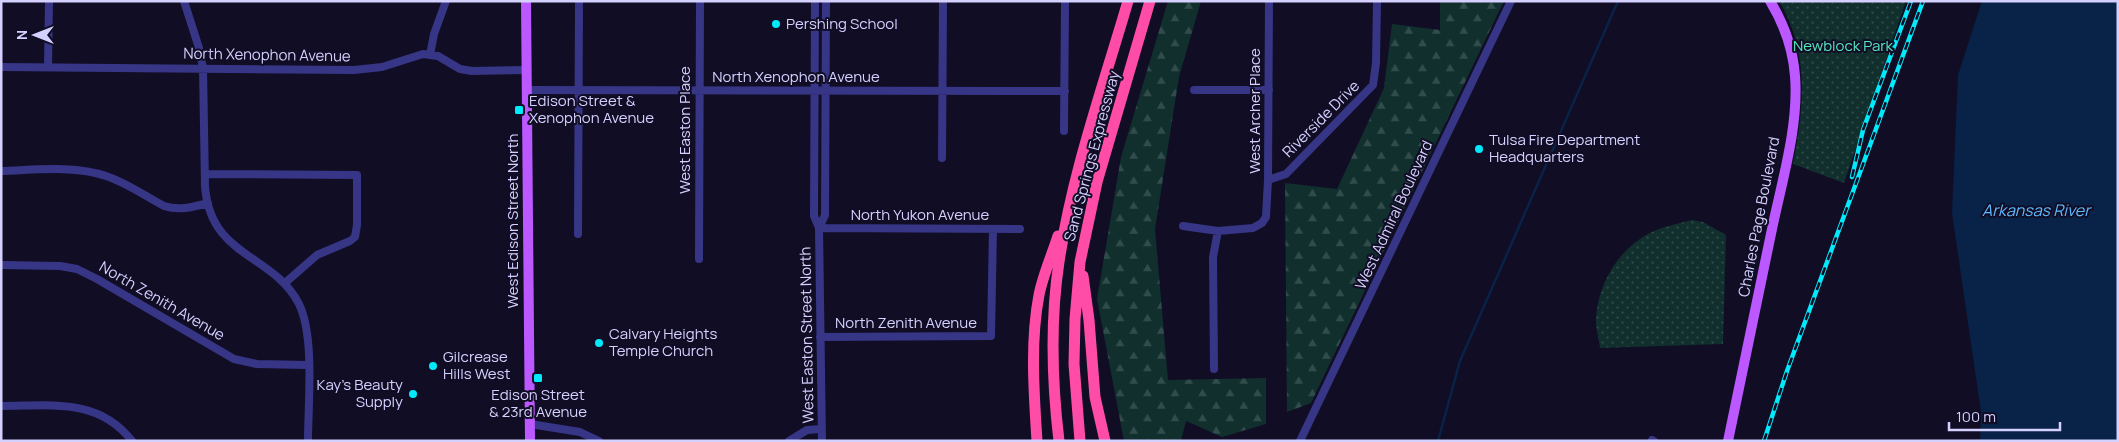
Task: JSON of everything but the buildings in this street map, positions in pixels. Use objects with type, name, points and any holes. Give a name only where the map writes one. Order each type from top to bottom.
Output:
[{"type":"highway","name":"Sand Springs Expressway","points":[[1060,441],[1054,380],[1055,303],[1059,262],[1074,186],[1128,1]]},
{"type":"highway","name":"Sand Springs Expressway","points":[[1080,441],[1074,364],[1075,319],[1080,262],[1097,182],[1150,1]]},
{"type":"highway","points":[[1037,441],[1034,370],[1039,294],[1074,186]]},
{"type":"highway","points":[[1080,262],[1090,320],[1095,397],[1105,441]]},
{"type":"main road","name":"West Edison Street North","points":[[526,1],[530,441]]},
{"type":"main road","name":"Charles Page Boulevard","points":[[1728,441],[1794,117],[1795,86],[1793,59],[1785,30],[1770,1]]},
{"type":"street","points":[[48,67],[49,1]]},
{"type":"street","points":[[184,1],[203,68],[205,174],[208,203],[215,222],[231,244],[285,283],[298,303],[306,324],[308,441]]},
{"type":"street","points":[[446,1],[434,34],[430,55],[438,56],[460,68],[472,71],[527,70]]},
{"type":"street","points":[[578,234],[579,1]]},
{"type":"street","name":"West Easton Place","points":[[699,259],[700,1]]},
{"type":"street","name":"West Easton Street North","points":[[815,1],[814,216],[819,228],[822,441]]},
{"type":"street","name":"West Easton Street North","points":[[819,228],[825,215],[826,1]]},
{"type":"street","points":[[942,158],[943,1]]},
{"type":"street","points":[[1064,130],[1065,1]]},
{"type":"street","name":"West Archer Place","points":[[1218,231],[1256,227],[1264,220],[1267,210],[1269,1]]},
{"type":"street","name":"Riverside Drive","points":[[1268,180],[1286,174],[1370,90],[1375,81],[1377,1]]},
{"type":"street","name":"West Admiral Boulevard","points":[[1300,441],[1511,1]]},
{"type":"street","name":"North Xenophon Avenue","points":[[1,67],[354,70],[382,67],[415,56],[430,55]]},
{"type":"street","name":"North Xenophon Avenue","points":[[527,90],[1065,91]]},
{"type":"street","points":[[1194,90],[1269,90]]},
{"type":"street","points":[[1,171],[70,170],[96,173],[112,178],[172,209],[208,203]]},
{"type":"street","points":[[205,174],[356,175],[357,225],[355,237],[317,255],[285,283]]},
{"type":"street","points":[[1183,226],[1218,231],[1213,257],[1214,369]]},
{"type":"street","name":"North Yukon Avenue","points":[[819,228],[1020,229]]},
{"type":"street","name":"North Zenith Avenue","points":[[820,337],[991,336],[993,229]]},
{"type":"street","name":"North Zenith Avenue","points":[[1,265],[60,266],[77,269],[234,359],[257,364],[308,365]]},
{"type":"street","points":[[1,406],[68,406],[86,409],[110,420],[132,440]]},
{"type":"street","points":[[530,424],[580,432],[599,441]]},
{"type":"street","points":[[789,441],[807,430],[822,429]]},
{"type":"green space","points":[[1168,1],[1201,1],[1179,77],[1155,229],[1168,380],[1266,378],[1266,424],[1222,437],[1186,421],[1181,441],[1124,441],[1097,299],[1121,157]]},
{"type":"green space","points":[[1440,1],[1504,1],[1311,403],[1287,412],[1285,183],[1337,189],[1384,88],[1392,24],[1440,30]]},
{"type":"green space","name":"Newblock Park","points":[[1779,1],[1906,1],[1844,183],[1793,164],[1800,122],[1802,81],[1796,40],[1789,20]]},
{"type":"green space","points":[[1692,220],[1703,222],[1726,235],[1723,344],[1600,348],[1596,321],[1598,303],[1607,277],[1614,266],[1622,255],[1642,237],[1659,229]]},
{"type":"water","name":"Arkansas River","points":[[1982,1],[2118,1],[2118,441],[1980,441],[1981,412],[1952,213],[1958,75]]},
{"type":"waterway","points":[[1438,441],[1460,361],[1618,1]]},
{"type":"railway","points":[[1852,177],[1863,130],[1911,1]]},
{"type":"railway","points":[[1764,441],[1787,371],[1923,1]]},
{"type":"place","name":"Pershing School","points":[[776,24]]},
{"type":"place","name":"Edison Street & Xenophon Avenue","points":[[519,110]]},
{"type":"place","name":"Tulsa Fire Department Headquarters","points":[[1479,149]]},
{"type":"place","name":"Calvary Heights Temple Church","points":[[599,343]]},
{"type":"place","name":"Gilcrease Hills West","points":[[433,366]]},
{"type":"place","name":"Edison Street & 23rd Avenue","points":[[538,378]]},
{"type":"place","name":"Kay's Beauty Supply","points":[[413,394]]}]
